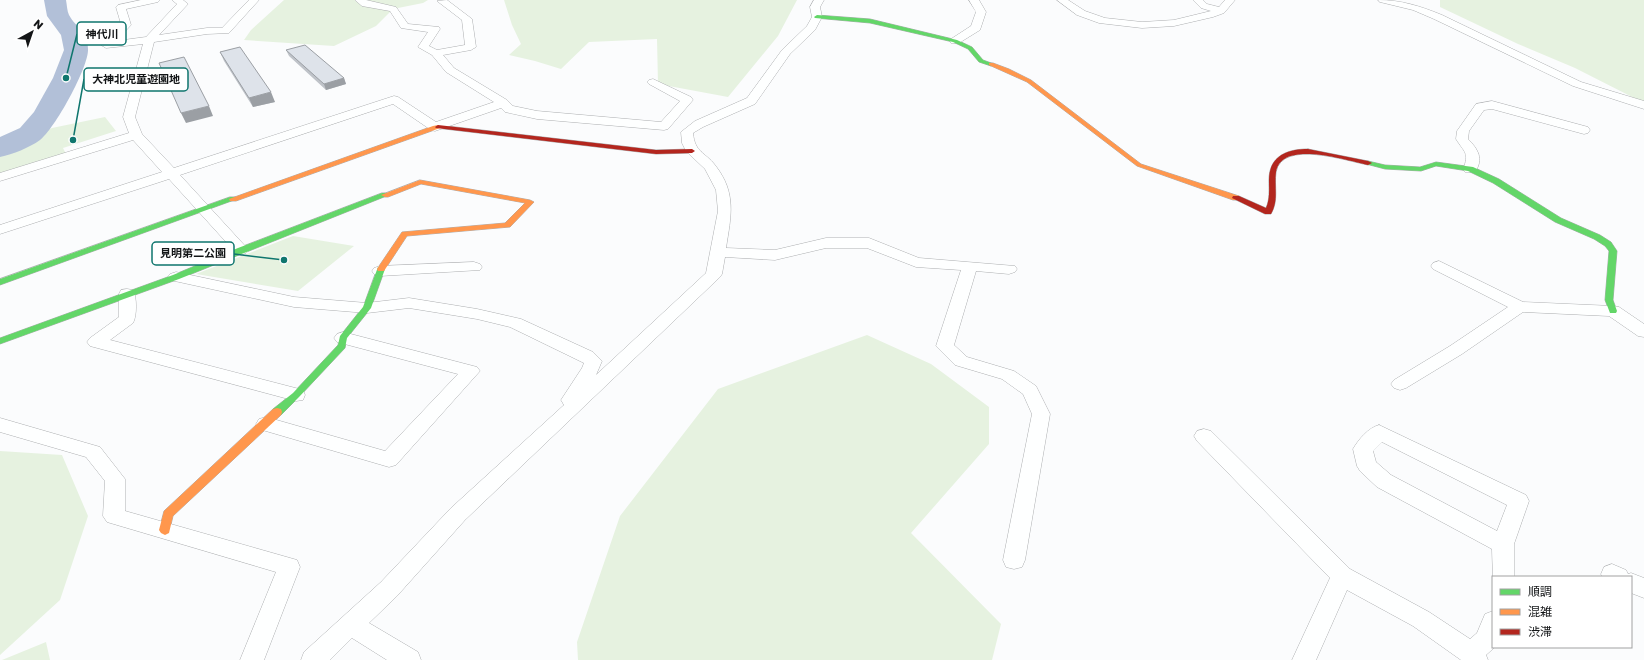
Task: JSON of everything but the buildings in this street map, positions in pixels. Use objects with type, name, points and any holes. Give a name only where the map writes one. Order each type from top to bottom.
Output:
[{"type":"street","points":[[155,0],[141,1],[121,7],[126,25],[106,45],[207,31],[225,31],[254,0]]},
{"type":"street","points":[[177,0],[182,4],[150,40],[129,117],[136,135],[241,250]]},
{"type":"street","points":[[360,0],[365,4],[394,9],[405,26],[420,29],[435,29],[423,47],[436,53],[450,70],[504,103],[509,109],[537,115],[664,126],[687,100],[653,82]]},
{"type":"street","points":[[313,660],[389,589],[458,514],[693,296],[714,274],[725,211],[723,190],[710,167],[692,151],[688,143],[687,132],[699,124],[751,101],[786,52],[811,28],[817,18],[814,7],[819,0]]},
{"type":"street","points":[[955,41],[976,28],[981,12],[974,0]]},
{"type":"street","points":[[1062,0],[1081,13],[1103,21],[1142,25],[1174,23],[1221,11],[1230,0]]},
{"type":"street","points":[[1198,0],[1204,6],[1221,11]]},
{"type":"street","points":[[1383,0],[1416,8],[1438,17],[1577,84],[1644,105]]},
{"type":"street","points":[[436,53],[471,47],[467,19],[442,1]]},
{"type":"street","points":[[817,18],[870,21],[915,30],[955,41],[970,48],[981,62],[1007,70],[1028,81],[1139,165],[1225,193],[1268,212],[1272,206],[1273,165],[1279,158],[1299,151],[1324,154],[1390,168],[1421,169],[1436,164],[1470,169],[1496,181],[1558,220],[1597,237],[1608,244],[1613,251],[1609,300],[1613,311]]},
{"type":"street","points":[[0,230],[394,100],[435,127],[656,152],[692,151]]},
{"type":"street","points":[[0,282],[504,103]]},
{"type":"street","points":[[1470,169],[1474,159],[1473,152],[1462,139],[1462,135],[1463,131],[1480,107],[1492,105],[1584,130]]},
{"type":"street","points":[[0,177],[136,135]]},
{"type":"street","points":[[0,341],[176,277],[241,250],[420,182],[530,202],[507,225],[405,234],[380,271],[367,308],[342,338],[342,346],[296,396],[168,514],[165,530]]},
{"type":"street","points":[[718,252],[775,254],[826,243],[868,243],[916,262],[1008,269]]},
{"type":"street","points":[[970,266],[944,346],[961,361],[1008,374],[1030,390],[1041,414],[1014,560]]},
{"type":"street","points":[[1440,266],[1520,307],[1613,311],[1644,332]]},
{"type":"street","points":[[380,271],[474,267]]},
{"type":"street","points":[[176,277],[294,302],[367,308],[409,303],[478,314],[515,323],[587,356],[593,361],[591,369],[552,426]]},
{"type":"street","points":[[127,294],[127,319],[96,342],[296,396]]},
{"type":"street","points":[[1400,384],[1456,350],[1520,307]]},
{"type":"street","points":[[266,424],[390,460],[471,371],[342,338]]},
{"type":"street","points":[[0,425],[93,452],[115,479],[114,516],[289,567],[252,660]]},
{"type":"street","points":[[1503,544],[1384,481],[1367,466],[1362,449],[1379,432],[1519,501],[1503,544],[1504,576]]},
{"type":"street","points":[[1204,436],[1342,576],[1421,619],[1473,657],[1486,640],[1492,624]]},
{"type":"street","points":[[1304,660],[1342,576]]},
{"type":"street","points":[[1632,583],[1644,588]]},
{"type":"street","points":[[351,625],[409,660]]},
{"type":"green space","points":[[284,0],[428,0],[423,3],[393,9],[376,26],[334,46],[244,40],[251,30]]},
{"type":"green space","points":[[504,0],[797,0],[778,36],[728,97],[658,84],[657,39],[589,42],[561,69],[509,55],[521,44],[512,25]]},
{"type":"green space","points":[[1440,0],[1644,0],[1644,103],[1575,68],[1518,44],[1440,7]]},
{"type":"green space","points":[[105,117],[116,131],[63,148],[67,156],[0,177],[0,149],[52,128]]},
{"type":"green space","points":[[293,236],[354,246],[298,291],[196,274]]},
{"type":"green space","points":[[867,335],[931,364],[989,407],[989,444],[911,533],[1001,624],[992,660],[578,660],[577,642],[620,516],[718,389]]},
{"type":"green space","points":[[0,451],[62,455],[88,516],[60,600],[0,655]]},
{"type":"green space","points":[[46,642],[50,660],[2,660]]},
{"type":"waterway","points":[[0,148],[30,134],[46,116],[66,78],[76,50],[73,34],[58,16],[55,0]]},
{"type":"traffic: fast","points":[[817,17],[870,21],[955,41],[970,48],[981,61],[991,64]]},
{"type":"traffic: fast","points":[[1368,163],[1385,167],[1421,169],[1436,164],[1470,169],[1496,181],[1558,220],[1597,237],[1608,244],[1613,251],[1609,300],[1613,311]]},
{"type":"traffic: fast","points":[[0,341],[176,277],[241,250],[385,195]]},
{"type":"traffic: fast","points":[[0,282],[233,199]]},
{"type":"traffic: fast","points":[[277,412],[296,395],[342,346],[343,338],[367,308],[381,269]]},
{"type":"traffic: slow","points":[[991,64],[1029,81],[1139,165],[1236,198]]},
{"type":"traffic: slow","points":[[233,199],[438,127]]},
{"type":"traffic: slow","points":[[381,269],[405,234],[507,225],[530,202],[420,182],[385,195]]},
{"type":"traffic: slow","points":[[165,530],[168,514],[277,412]]},
{"type":"traffic: jam","points":[[438,127],[656,152],[692,151]]},
{"type":"traffic: jam","points":[[1236,198],[1268,212],[1273,196],[1272,180],[1274,165],[1287,155],[1295,152],[1308,151],[1368,163]]},
{"type":"place","name":"神代川","points":[[66,78]]},
{"type":"place","name":"大神北児童遊園地","points":[[73,140]]},
{"type":"place","name":"見明第二公園","points":[[284,260]]}]
